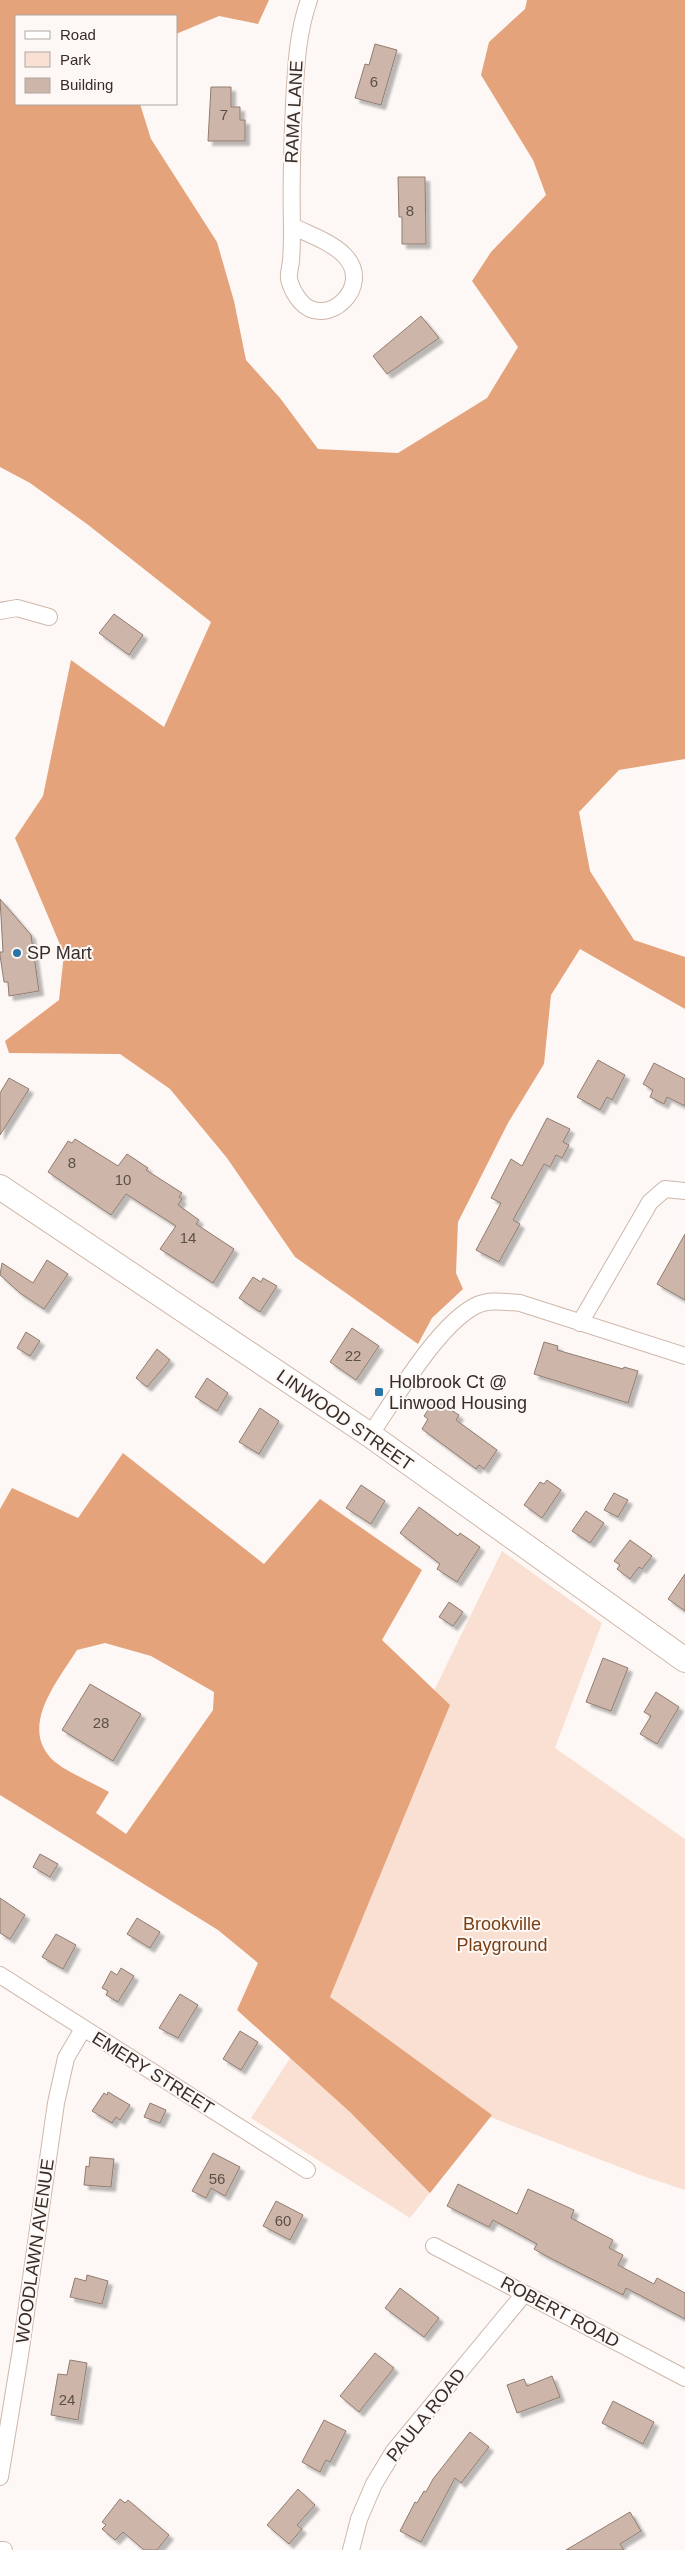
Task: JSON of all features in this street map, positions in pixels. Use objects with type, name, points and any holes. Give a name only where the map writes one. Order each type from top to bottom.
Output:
[{"type":"main road","name":"LINWOOD STREET","points":[[0,1187],[370,1435],[685,1660]]},
{"type":"street","name":"RAMA LANE","points":[[292,226],[333,247],[345,256],[352,269],[353,280],[351,294],[339,306],[322,311],[305,306],[293,292],[288,276],[292,226],[290,187],[296,64],[302,21],[309,0]]},
{"type":"street","points":[[0,611],[18,608],[49,617]]},
{"type":"street","points":[[580,1323],[650,1202],[666,1189],[685,1191]]},
{"type":"street","points":[[370,1435],[438,1338],[454,1319],[476,1305],[495,1301],[520,1303],[685,1356]]},
{"type":"street","name":"EMERY STREET","points":[[0,1975],[306,2170]]},
{"type":"street","name":"WOODLAWN AVENUE","points":[[0,2477],[20,2355],[56,2103],[66,2058],[83,2029]]},
{"type":"street","name":"ROBERT ROAD","points":[[434,2246],[685,2378]]},
{"type":"street","name":"PAULA ROAD","points":[[351,2550],[359,2519],[374,2484],[394,2452],[524,2294]]},
{"type":"green space","name":"Brookville Playground","points":[[502,1551],[602,1623],[555,1748],[685,1839],[685,2190],[640,2175],[490,2117],[410,2218],[251,2118],[330,1997],[425,1709]]},
{"type":"shaded area","points":[[0,0],[269,0],[258,24],[219,16],[178,33],[178,15],[15,15],[15,105],[140,105],[151,139],[217,242],[234,301],[246,360],[280,398],[318,449],[398,453],[487,398],[518,347],[472,281],[491,252],[546,195],[533,160],[481,75],[489,42],[525,9],[527,0],[685,0],[685,759],[619,770],[579,812],[590,871],[634,940],[685,957],[685,1009],[580,949],[551,995],[544,1064],[508,1123],[458,1222],[456,1273],[463,1289],[432,1318],[418,1344],[295,1257],[227,1158],[170,1089],[120,1054],[9,1053],[5,1041],[59,1000],[64,954],[15,838],[43,796],[71,660],[164,727],[211,622],[87,524],[30,483],[0,467]]},
{"type":"shaded area","points":[[123,1453],[264,1564],[320,1499],[422,1570],[382,1640],[450,1705],[330,1997],[492,2115],[430,2193],[350,2112],[237,2010],[258,1963],[218,1930],[0,1795],[0,1509],[12,1488],[78,1518]],"holes":[[[105,1643],[151,1656],[214,1692],[213,1710],[126,1834],[96,1813],[109,1792],[61,1766],[44,1749],[40,1735],[40,1720],[51,1691],[77,1650]]]},
{"type":"building","points":[[375,44],[397,50],[381,105],[355,98],[365,64],[369,65]]},
{"type":"building","points":[[211,87],[231,87],[231,107],[240,107],[240,120],[245,120],[245,141],[208,141]]},
{"type":"building","points":[[398,177],[425,177],[426,244],[402,244],[402,217],[399,217]]},
{"type":"building","points":[[421,316],[439,338],[387,374],[373,356]]},
{"type":"building","points":[[114,614],[143,635],[129,655],[99,633]]},
{"type":"building","name":"SP Mart","points":[[0,899],[31,935],[39,991],[9,996],[8,982],[4,982],[0,955],[0,952],[3,952]]},
{"type":"building","points":[[598,1060],[625,1075],[612,1100],[607,1097],[600,1110],[577,1097]]},
{"type":"building","points":[[654,1063],[685,1079],[685,1106],[667,1097],[664,1104],[650,1097],[653,1090],[643,1084]]},
{"type":"building","points":[[9,1078],[29,1089],[0,1135],[0,1093]]},
{"type":"building","points":[[547,1118],[570,1129],[563,1142],[569,1145],[562,1158],[556,1155],[550,1167],[544,1164],[513,1220],[520,1224],[499,1262],[476,1250],[501,1203],[491,1198],[511,1159],[522,1166]]},
{"type":"building","points":[[75,1139],[118,1166],[127,1154],[148,1168],[146,1170],[182,1193],[179,1197],[182,1199],[178,1205],[199,1220],[196,1224],[234,1249],[213,1283],[160,1249],[176,1226],[126,1194],[111,1215],[48,1172],[68,1141],[72,1143]]},
{"type":"building","points":[[685,1234],[685,1300],[657,1284]]},
{"type":"building","points":[[47,1260],[68,1274],[44,1309],[20,1293],[0,1275],[2,1263],[33,1283]]},
{"type":"building","points":[[253,1277],[261,1282],[263,1278],[277,1286],[260,1312],[239,1298]]},
{"type":"building","points":[[352,1328],[379,1346],[356,1380],[330,1362]]},
{"type":"building","points":[[26,1332],[40,1341],[30,1356],[17,1348]]},
{"type":"building","points":[[544,1342],[558,1346],[557,1350],[623,1369],[624,1367],[638,1371],[628,1403],[534,1374]]},
{"type":"building","points":[[157,1349],[170,1360],[147,1387],[136,1378]]},
{"type":"building","points":[[207,1378],[228,1393],[217,1411],[195,1397]]},
{"type":"building","points":[[435,1400],[459,1415],[456,1420],[497,1450],[484,1469],[479,1465],[476,1469],[422,1429],[428,1419],[424,1416]]},
{"type":"building","points":[[260,1408],[279,1421],[259,1454],[239,1442]]},
{"type":"building","points":[[547,1480],[561,1490],[542,1518],[524,1505],[540,1482],[544,1484]]},
{"type":"building","points":[[361,1485],[385,1501],[371,1524],[346,1508]]},
{"type":"building","points":[[614,1493],[628,1500],[618,1517],[604,1510]]},
{"type":"building","points":[[419,1507],[458,1536],[460,1533],[480,1547],[457,1582],[437,1569],[440,1564],[400,1533]]},
{"type":"building","points":[[586,1511],[604,1523],[590,1543],[572,1531]]},
{"type":"building","points":[[630,1540],[652,1556],[642,1569],[639,1567],[630,1579],[617,1569],[620,1565],[614,1561]]},
{"type":"building","points":[[685,1574],[685,1611],[668,1599]]},
{"type":"building","points":[[449,1602],[463,1612],[453,1626],[439,1617]]},
{"type":"building","points":[[603,1658],[628,1668],[611,1711],[586,1702]]},
{"type":"building","points":[[90,1684],[141,1714],[113,1761],[62,1730]]},
{"type":"building","points":[[656,1692],[679,1707],[657,1744],[640,1734],[651,1716],[644,1712]]},
{"type":"building","points":[[40,1854],[58,1864],[50,1877],[33,1867]]},
{"type":"building","points":[[0,1898],[25,1915],[10,1939],[0,1933]]},
{"type":"building","points":[[137,1918],[160,1932],[150,1948],[127,1934]]},
{"type":"building","points":[[56,1934],[76,1945],[63,1969],[42,1957]]},
{"type":"building","points":[[121,1968],[134,1976],[118,2002],[106,1995],[108,1991],[102,1988],[111,1971],[117,1975]]},
{"type":"building","points":[[180,1994],[198,2005],[178,2038],[159,2028]]},
{"type":"building","points":[[240,2031],[258,2042],[241,2070],[223,2059]]},
{"type":"building","points":[[108,2092],[130,2105],[120,2120],[116,2117],[112,2123],[92,2111],[104,2093],[107,2095]]},
{"type":"building","points":[[150,2103],[166,2110],[160,2123],[144,2117]]},
{"type":"building","points":[[213,2153],[240,2167],[225,2196],[211,2188],[206,2198],[192,2191]]},
{"type":"building","points":[[90,2157],[114,2159],[111,2187],[84,2185],[86,2166],[89,2167]]},
{"type":"building","points":[[458,2184],[517,2214],[528,2189],[574,2210],[571,2218],[613,2240],[609,2248],[623,2255],[618,2265],[654,2284],[657,2278],[685,2293],[685,2319],[626,2288],[623,2295],[550,2258],[534,2249],[537,2244],[493,2220],[489,2227],[447,2206]]},
{"type":"building","points":[[276,2201],[303,2215],[290,2240],[263,2226]]},
{"type":"building","points":[[87,2275],[108,2281],[102,2304],[70,2297],[75,2278],[86,2281]]},
{"type":"building","points":[[400,2288],[439,2318],[424,2337],[385,2308]]},
{"type":"building","points":[[375,2353],[394,2368],[359,2412],[340,2396]]},
{"type":"building","points":[[70,2360],[87,2363],[78,2420],[51,2415],[58,2374],[67,2375]]},
{"type":"building","points":[[552,2376],[560,2397],[517,2413],[507,2385],[524,2379],[527,2386]]},
{"type":"building","points":[[613,2401],[654,2422],[643,2444],[602,2423]]},
{"type":"building","points":[[324,2420],[346,2431],[330,2462],[326,2460],[320,2472],[302,2462]]},
{"type":"building","points":[[470,2432],[489,2447],[461,2483],[455,2478],[421,2542],[400,2531],[415,2502],[417,2503],[424,2491],[426,2492],[433,2479]]},
{"type":"building","points":[[298,2489],[315,2505],[297,2525],[302,2529],[289,2544],[267,2525]]},
{"type":"building","points":[[120,2499],[125,2503],[128,2500],[169,2535],[157,2550],[144,2550],[123,2532],[115,2540],[102,2529],[106,2525],[102,2522]]},
{"type":"building","points":[[630,2512],[641,2531],[620,2544],[624,2550],[566,2550]]},
{"type":"place","name":"SP Mart","points":[[17,953]]},
{"type":"place","name":"Holbrook Ct @ Linwood Housing","points":[[379,1392]]}]
